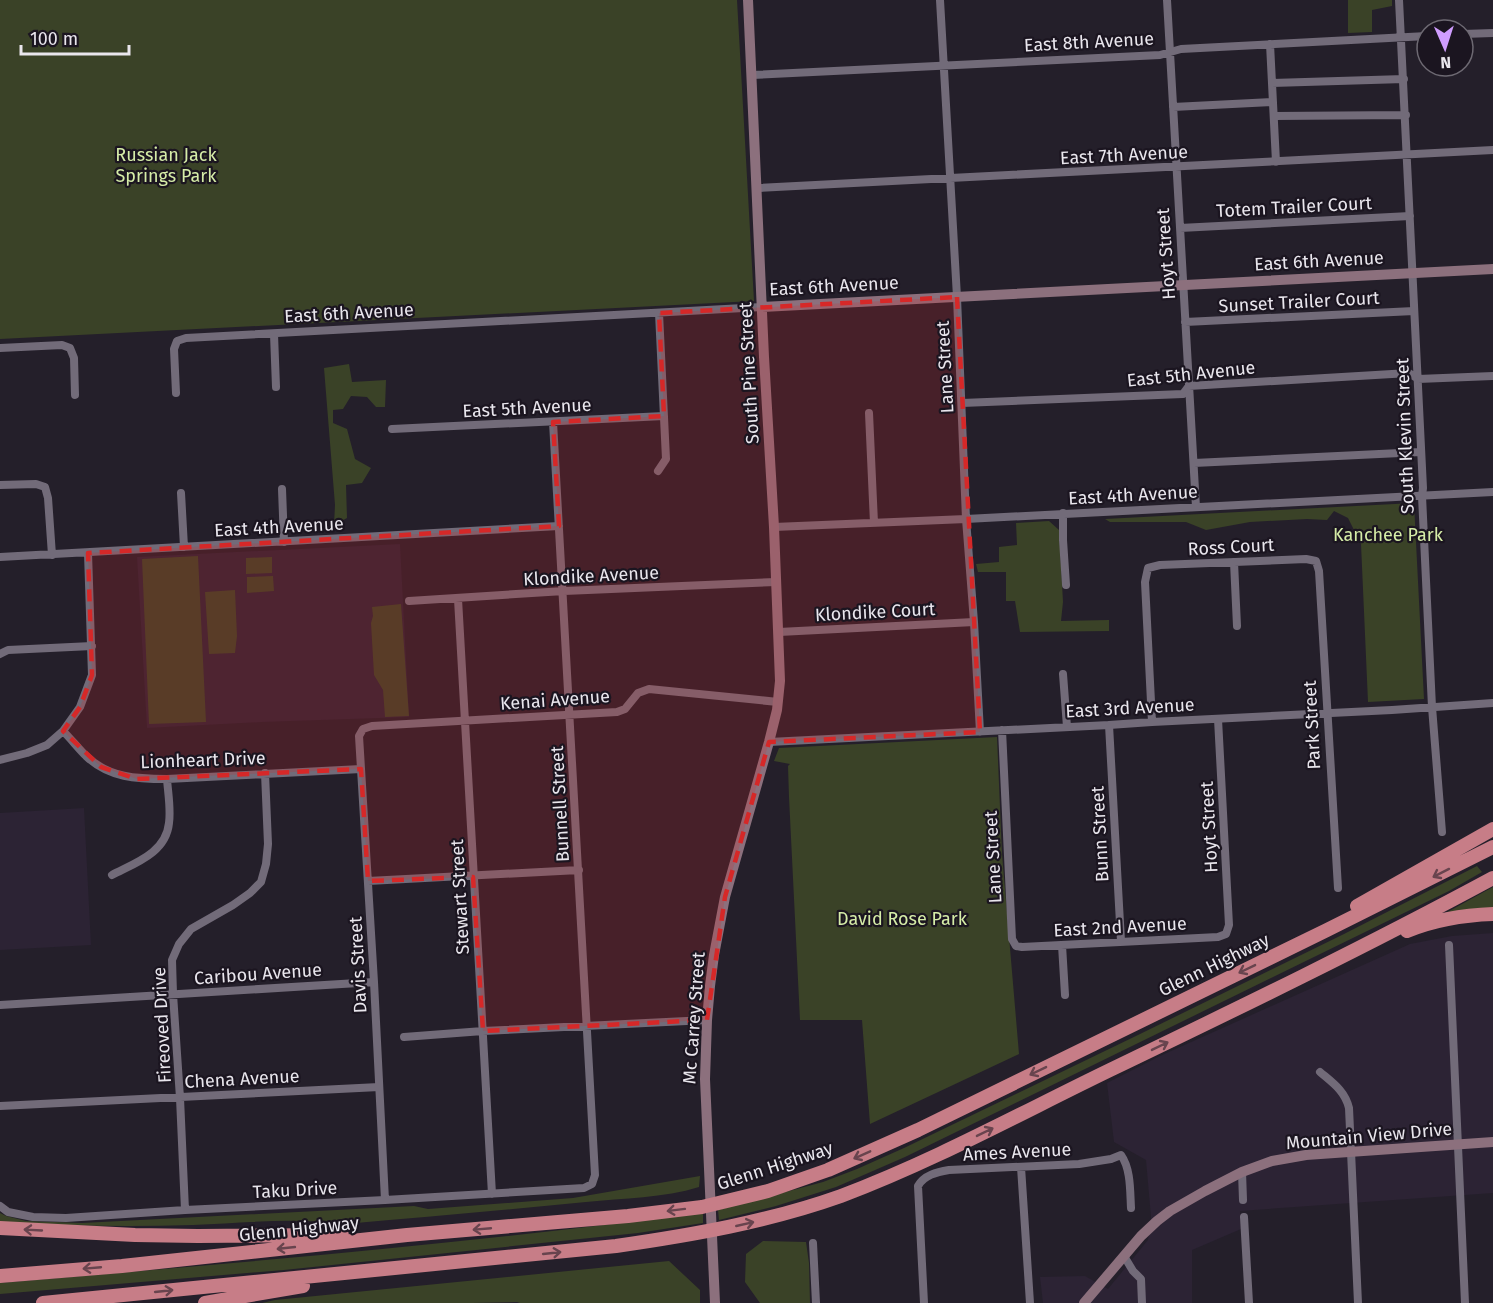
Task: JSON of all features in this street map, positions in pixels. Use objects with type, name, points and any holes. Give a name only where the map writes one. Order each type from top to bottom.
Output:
[{"type":"highway","points":[[1269,958],[1493,828]]},
{"type":"highway","name":"Glenn Highway","points":[[0,1276],[122,1266],[407,1235],[628,1216],[691,1208],[768,1191],[828,1170],[918,1130],[1493,847]]},
{"type":"highway","points":[[43,1303],[616,1246],[697,1234],[767,1219],[840,1196],[936,1156],[1257,999],[1493,878]]},
{"type":"highway","points":[[1257,999],[1410,930],[1454,918],[1493,914]]},
{"type":"highway","points":[[0,1228],[188,1236],[407,1235]]},
{"type":"highway","points":[[205,1303],[249,1294],[452,1263]]},
{"type":"street","name":"South Pine Street","points":[[748,0],[779,632],[780,681],[769,742]]},
{"type":"street","name":"Lane Street","points":[[940,0],[957,297],[966,519],[980,732]]},
{"type":"street","name":"Hoyt Street","points":[[1167,0],[1196,507]]},
{"type":"street","name":"South Klevin Street","points":[[1399,0],[1432,707],[1442,832]]},
{"type":"street","points":[[1475,34],[1493,33]]},
{"type":"street","name":"East 8th Avenue","points":[[752,75],[1160,55],[1181,49],[1415,37]]},
{"type":"street","points":[[1270,45],[1276,162]]},
{"type":"street","points":[[1272,83],[1404,79]]},
{"type":"street","points":[[1173,107],[1273,102]]},
{"type":"street","points":[[1274,116],[1406,115]]},
{"type":"street","name":"East 7th Avenue","points":[[757,188],[1493,150]]},
{"type":"street","name":"Totem Trailer Court","points":[[1180,228],[1410,216]]},
{"type":"street","name":"East 6th Avenue","points":[[176,393],[174,349],[177,341],[186,338],[1493,269]]},
{"type":"street","name":"Sunset Trailer Court","points":[[1185,322],[1414,311]]},
{"type":"street","points":[[658,471],[666,459],[659,313]]},
{"type":"street","points":[[274,334],[276,387]]},
{"type":"street","points":[[0,348],[62,345],[70,348],[74,358],[75,395]]},
{"type":"street","name":"East 5th Avenue","points":[[962,403],[1183,394],[1189,386],[1409,373],[1418,379],[1493,376]]},
{"type":"street","points":[[869,413],[874,523]]},
{"type":"street","name":"East 5th Avenue","points":[[392,429],[664,416]]},
{"type":"street","name":"Bunnell Street","points":[[553,422],[588,1027],[595,1175],[592,1184]]},
{"type":"street","points":[[1194,463],[1421,452]]},
{"type":"street","points":[[0,485],[36,483],[45,487],[48,498],[52,555]]},
{"type":"street","points":[[282,489],[284,542]]},
{"type":"street","name":"East 4th Avenue","points":[[774,527],[1493,492]]},
{"type":"street","points":[[181,493],[184,548]]},
{"type":"street","points":[[1063,513],[1066,585]]},
{"type":"street","name":"East 4th Avenue","points":[[0,557],[559,526]]},
{"type":"street","points":[[0,760],[47,745],[63,731],[80,707],[92,675],[88,553]]},
{"type":"street","name":"Ross Court","points":[[1152,722],[1145,582],[1148,568],[1306,559],[1316,561]]},
{"type":"street","name":"Park Street","points":[[1316,561],[1319,572],[1338,888]]},
{"type":"street","points":[[1234,562],[1237,626]]},
{"type":"street","name":"Klondike Avenue","points":[[409,601],[564,591],[776,582]]},
{"type":"street","name":"Stewart Street","points":[[458,599],[492,1194]]},
{"type":"street","name":"Klondike Court","points":[[779,632],[974,622]]},
{"type":"street","points":[[0,654],[8,650],[92,646]]},
{"type":"street","points":[[1063,674],[1067,727]]},
{"type":"street","name":"Kenai Avenue","points":[[363,729],[372,726],[617,712],[626,709],[638,693],[649,689],[777,702]]},
{"type":"street","name":"East 3rd Avenue","points":[[769,742],[1109,726],[1493,703]]},
{"type":"street","name":"Hoyt Street","points":[[1218,719],[1229,925],[1226,934]]},
{"type":"street","name":"Bunn Street","points":[[1109,726],[1121,941]]},
{"type":"street","name":"Davis Street","points":[[363,729],[359,736],[385,1200]]},
{"type":"street","name":"Lane Street","points":[[1002,730],[1012,939],[1016,946]]},
{"type":"street","name":"Lionheart Drive","points":[[63,731],[86,757],[101,767],[137,779],[361,769]]},
{"type":"street","name":"Mc Carrey Street","points":[[715,1303],[705,1078],[707,1020],[714,955],[725,897],[769,742]]},
{"type":"street","name":"Fireoved Drive","points":[[185,1210],[172,960],[179,944],[190,929],[233,905],[261,882],[268,844],[265,774]]},
{"type":"street","points":[[112,875],[147,857],[165,839],[169,823],[167,779]]},
{"type":"street","points":[[368,881],[579,870]]},
{"type":"street","name":"East 2nd Avenue","points":[[1016,946],[1218,937],[1226,934]]},
{"type":"street","points":[[1062,945],[1065,995]]},
{"type":"street","points":[[1449,945],[1465,1303]]},
{"type":"street","name":"Caribou Avenue","points":[[0,1005],[374,982]]},
{"type":"street","points":[[404,1037],[707,1020]]},
{"type":"street","points":[[1320,1072],[1336,1085],[1347,1100],[1349,1108],[1358,1303]]},
{"type":"street","name":"Chena Avenue","points":[[0,1107],[379,1087]]},
{"type":"street","name":"Mountain View Drive","points":[[1084,1303],[1141,1236],[1170,1211],[1242,1172],[1272,1161],[1306,1155],[1493,1142]]},
{"type":"street","name":"Ames Avenue","points":[[924,1303],[918,1186],[925,1178],[949,1170],[1102,1161],[1121,1155],[1126,1161],[1128,1170],[1131,1208]]},
{"type":"street","points":[[1022,1167],[1030,1303]]},
{"type":"street","points":[[1242,1172],[1243,1200]]},
{"type":"street","name":"Taku Drive","points":[[0,1206],[8,1212],[33,1217],[66,1218],[492,1194],[584,1188],[592,1184]]},
{"type":"street","points":[[1244,1217],[1249,1303]]},
{"type":"street","points":[[813,1243],[816,1303]]},
{"type":"street","points":[[1124,1256],[1141,1279],[1142,1303]]},
{"type":"highlighted area","points":[[957,297],[980,732],[769,742],[725,897],[707,1020],[483,1031],[473,877],[368,881],[361,769],[137,779],[101,767],[63,731],[80,707],[92,675],[88,553],[559,526],[553,422],[664,416],[659,313]]},
{"type":"shaded area","points":[[400,544],[409,717],[147,728],[137,557]]},
{"type":"shaded area","points":[[84,808],[91,945],[0,950],[0,813]]},
{"type":"shaded area","points":[[1493,933],[1493,1193],[1240,1211],[1241,1229],[1192,1250],[1192,1303],[1043,1303],[1040,1277],[1085,1276],[1108,1289],[1148,1240],[1151,1217],[1146,1160],[1114,1142],[1107,1083],[1160,1056],[1410,944],[1452,936]]},
{"type":"green space","name":"Russian Jack Springs Park","points":[[0,0],[737,0],[754,301],[0,339]]},
{"type":"green space","points":[[1348,0],[1392,0],[1392,6],[1372,10],[1372,32],[1348,33]]},
{"type":"green space","points":[[349,364],[352,382],[386,380],[385,407],[376,407],[367,397],[351,396],[343,409],[333,410],[333,423],[347,429],[355,459],[371,468],[362,483],[346,485],[347,518],[334,525],[335,505],[324,368]]},
{"type":"green space","name":"Kanchee Park","points":[[1414,503],[1424,699],[1368,702],[1361,544],[1348,518],[1334,511],[1327,520],[1250,522],[1206,530],[1186,522],[1110,522],[1105,519]]},
{"type":"green space","points":[[1049,521],[1059,530],[1063,602],[1061,621],[1109,620],[1109,631],[1020,632],[1015,601],[1006,601],[1006,572],[978,572],[976,564],[999,562],[999,547],[1017,545],[1016,523]]},
{"type":"green space","points":[[198,556],[206,722],[149,724],[142,559]]},
{"type":"green space","points":[[272,557],[272,573],[246,574],[246,558]]},
{"type":"green space","points":[[273,576],[274,591],[247,593],[247,577]]},
{"type":"green space","points":[[235,590],[237,636],[235,653],[209,654],[205,592]]},
{"type":"green space","points":[[401,604],[409,716],[385,717],[383,690],[374,675],[372,607]]},
{"type":"green space","name":"David Rose Park","points":[[997,737],[1002,854],[1019,1054],[870,1124],[862,1020],[800,1020],[789,797],[788,766],[790,764],[774,761],[779,748]]},
{"type":"green space","points":[[1477,866],[1482,872],[1449,891],[905,1157],[836,1187],[776,1206],[719,1220],[718,1210],[823,1182],[904,1148],[1344,934]]},
{"type":"green space","points":[[1493,887],[1493,908],[1442,915]]},
{"type":"green space","points":[[700,1176],[699,1187],[658,1196],[345,1224],[288,1221],[121,1226],[0,1222],[0,1213],[26,1221],[82,1223],[414,1206],[428,1209],[573,1198]]},
{"type":"green space","points":[[703,1212],[703,1223],[638,1233],[284,1270],[0,1294],[0,1283],[440,1243]]},
{"type":"green space","points":[[763,1241],[806,1242],[810,1303],[760,1303],[745,1282],[746,1254]]},
{"type":"green space","points":[[669,1261],[700,1290],[700,1303],[262,1303],[275,1300]]}]
